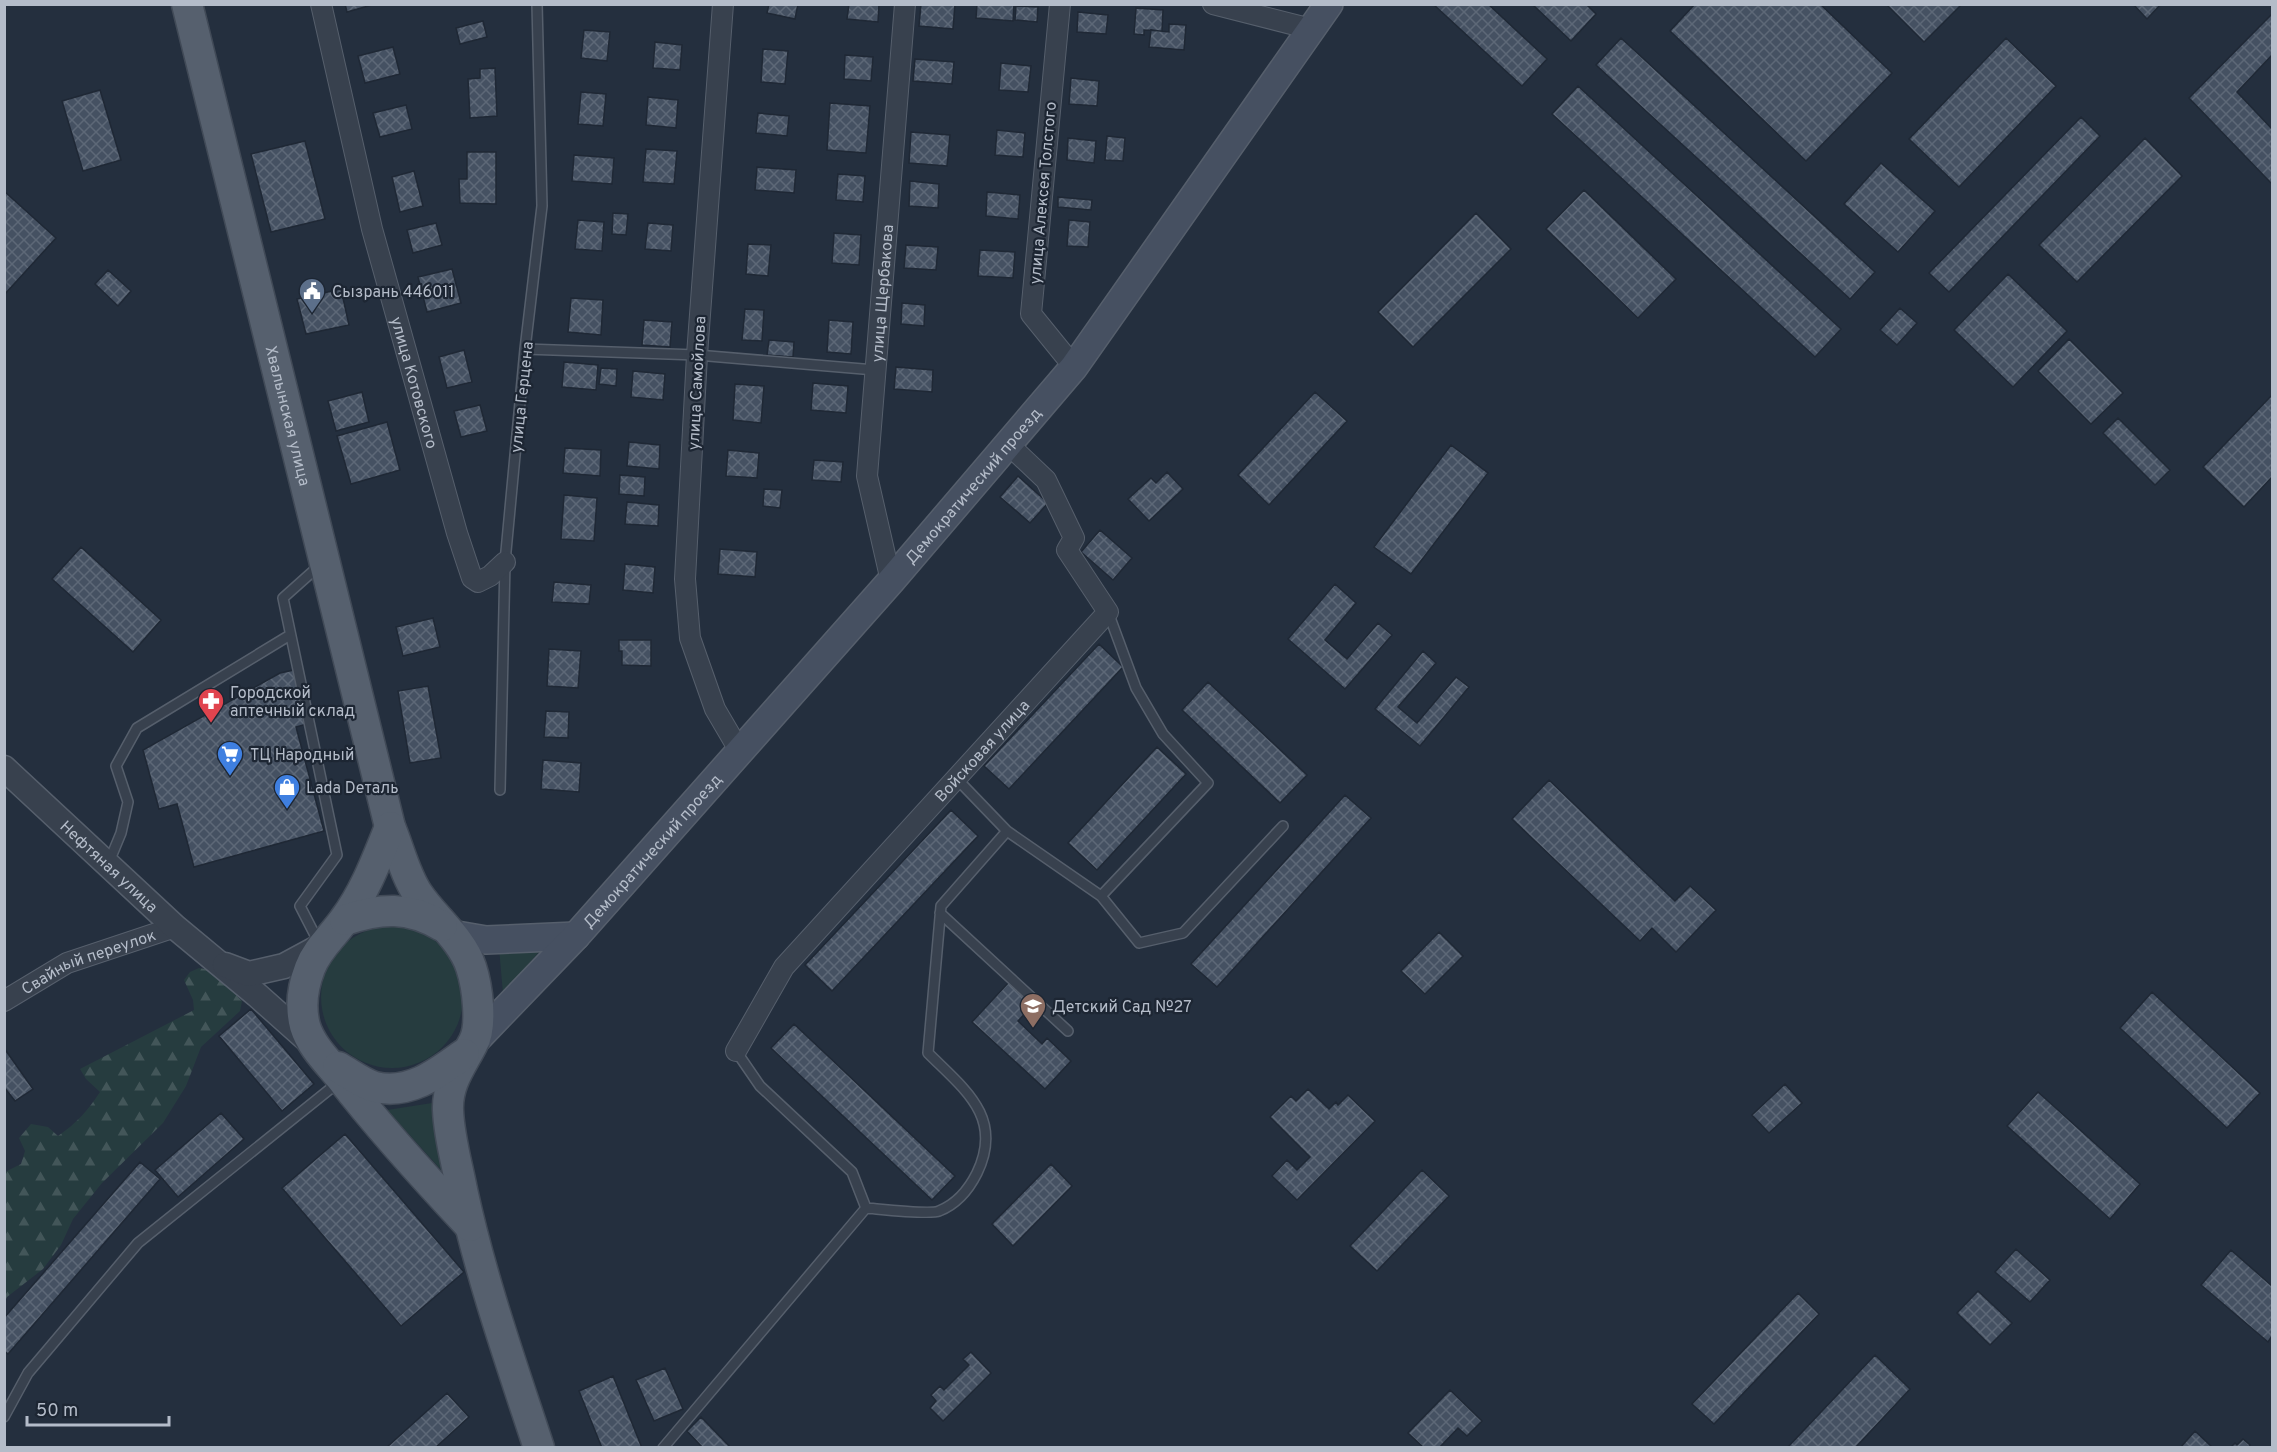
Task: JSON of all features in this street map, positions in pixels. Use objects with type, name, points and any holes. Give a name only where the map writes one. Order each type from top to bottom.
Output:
[{"type":"main road","name":"Хвалынская улица","points":[[187,4],[390,827],[416,891],[447,930]]},
{"type":"main road","name":"Демократический проезд","points":[[472,1046],[576,936],[891,581],[1074,367],[1329,4]]},
{"type":"main road","points":[[390,827],[370,877],[345,920],[321,946],[310,966],[303,987],[302,1006],[306,1026],[329,1063],[381,1129],[470,1226]]},
{"type":"main road","points":[[345,920],[372,911],[400,911],[427,917],[447,930],[486,940],[576,936]]},
{"type":"main road","points":[[447,930],[471,965],[477,990],[478,1017],[472,1046],[456,1071],[450,1089],[448,1108],[452,1142],[470,1226],[501,1334],[539,1448]]},
{"type":"main road","points":[[329,1063],[374,1087],[403,1088],[433,1077],[472,1046]]},
{"type":"street","name":"улица Котовского","points":[[321,4],[372,229],[457,533],[472,578],[478,582],[490,576],[505,562]]},
{"type":"street","name":"улица Самойлова","points":[[723,4],[697,355],[685,579],[690,638],[715,709],[740,750]]},
{"type":"street","name":"улица Щербакова","points":[[891,581],[867,477],[905,4]]},
{"type":"street","name":"улица Алексея Толстого","points":[[1060,4],[1031,314],[1074,367]]},
{"type":"street","points":[[1213,4],[1311,29]]},
{"type":"street","points":[[1008,444],[1046,480],[1074,538],[1067,550],[1108,612]]},
{"type":"street","name":"Войсковая улица","points":[[736,1051],[784,967],[1108,612]]},
{"type":"street","name":"Нефтяная улица","points":[[9,779],[40,801],[176,927],[329,1063]]},
{"type":"street","name":"Свайный переулок","points":[[4,1001],[67,963],[176,927]]},
{"type":"street","points":[[217,962],[249,974],[284,966],[321,946]]},
{"type":"lane","name":"улица Герцена","points":[[500,790],[505,562],[525,349],[542,206],[537,4]]},
{"type":"lane","points":[[525,349],[697,355],[875,370]]},
{"type":"lane","points":[[321,946],[300,906],[337,855],[283,598],[324,561]]},
{"type":"lane","points":[[1101,896],[1208,783],[1163,734],[1136,688],[1108,612]]},
{"type":"lane","points":[[108,864],[121,833],[128,802],[116,766],[137,728],[290,635]]},
{"type":"lane","points":[[956,778],[1007,831],[1101,896],[1139,943],[1183,933],[1283,825]]},
{"type":"lane","points":[[866,1208],[938,1212],[967,1192],[978,1170],[984,1148],[985,1123],[971,1096],[928,1053],[941,906],[1007,831]]},
{"type":"lane","points":[[940,913],[1068,1031]]},
{"type":"lane","points":[[736,1051],[760,1086],[852,1172],[866,1208]]},
{"type":"lane","points":[[4,1417],[28,1373],[138,1243],[329,1063]]},
{"type":"lane","points":[[667,1446],[866,1208]]},
{"type":"green space","points":[[392,926],[419,931],[443,946],[458,970],[463,997],[458,1024],[443,1048],[419,1063],[392,1068],[365,1063],[341,1048],[326,1024],[321,997],[326,970],[341,946],[365,931]]},
{"type":"green space","points":[[544,946],[503,994],[499,948]]},
{"type":"green space","points":[[199,968],[211,972],[228,986],[242,1001],[240,1011],[201,1047],[186,1086],[163,1123],[102,1183],[73,1219],[61,1245],[43,1269],[5,1301],[5,1172],[21,1164],[25,1151],[19,1138],[31,1124],[48,1127],[58,1136],[76,1121],[100,1092],[86,1079],[80,1069],[194,1010],[193,1000],[184,980],[190,972]]},
{"type":"green space","points":[[432,1103],[443,1172],[387,1110]]},
{"type":"building","points":[[345,4],[375,4],[347,12]]},
{"type":"building","points":[[769,4],[798,4],[795,19],[767,13]]},
{"type":"building","points":[[849,4],[879,4],[878,22],[847,19]]},
{"type":"building","points":[[921,4],[955,4],[953,29],[919,26]]},
{"type":"building","points":[[977,4],[1014,4],[1013,21],[976,18]]},
{"type":"building","points":[[1433,4],[1488,4],[1547,59],[1522,86]]},
{"type":"building","points":[[1532,4],[1586,4],[1596,14],[1571,41]]},
{"type":"building","points":[[1695,4],[1820,4],[1892,73],[1806,161],[1670,31]]},
{"type":"building","points":[[1886,4],[1962,4],[1924,42]]},
{"type":"building","points":[[2133,4],[2161,4],[2147,19]]},
{"type":"building","points":[[1016,6],[1038,7],[1037,22],[1015,20]]},
{"type":"building","points":[[1136,8],[1163,10],[1162,31],[1144,30],[1144,35],[1134,34]]},
{"type":"building","points":[[1078,12],[1108,15],[1106,34],[1077,32]]},
{"type":"building","points":[[2272,14],[2272,55],[2237,92],[2272,129],[2272,184],[2189,98]]},
{"type":"building","points":[[483,21],[487,37],[460,44],[456,28]]},
{"type":"building","points":[[1169,24],[1186,25],[1184,50],[1149,47],[1151,30],[1169,32]]},
{"type":"building","points":[[584,30],[610,32],[607,61],[581,58]]},
{"type":"building","points":[[1621,38],[1875,272],[1850,299],[1596,65]]},
{"type":"building","points":[[2006,38],[2056,86],[1959,187],[1909,139]]},
{"type":"building","points":[[655,42],[682,45],[680,70],[653,68]]},
{"type":"building","points":[[393,47],[400,74],[365,83],[358,56]]},
{"type":"building","points":[[763,49],[788,51],[785,84],[761,82]]},
{"type":"building","points":[[845,55],[873,57],[871,81],[844,79]]},
{"type":"building","points":[[915,59],[954,62],[952,84],[913,81]]},
{"type":"building","points":[[1001,63],[1031,66],[1028,92],[999,90]]},
{"type":"building","points":[[495,68],[497,116],[470,118],[468,79],[480,78],[480,69]]},
{"type":"building","points":[[1071,78],[1099,81],[1097,106],[1069,104]]},
{"type":"building","points":[[1578,86],[1841,329],[1815,357],[1552,114]]},
{"type":"building","points":[[100,90],[121,160],[83,171],[62,101]]},
{"type":"building","points":[[581,92],[606,94],[603,126],[578,124]]},
{"type":"building","points":[[648,97],[678,100],[676,128],[646,125]]},
{"type":"building","points":[[830,103],[870,106],[866,153],[827,150]]},
{"type":"building","points":[[406,105],[412,129],[380,137],[373,113]]},
{"type":"building","points":[[758,113],[789,116],[787,136],[756,133]]},
{"type":"building","points":[[2081,117],[2100,136],[1949,292],[1929,273]]},
{"type":"building","points":[[997,130],[1025,133],[1023,157],[995,155]]},
{"type":"building","points":[[911,132],[950,135],[947,166],[909,163]]},
{"type":"building","points":[[1107,136],[1125,138],[1123,161],[1105,160]]},
{"type":"building","points":[[1068,138],[1096,141],[1094,163],[1067,160]]},
{"type":"building","points":[[2145,138],[2182,176],[2077,282],[2039,245]]},
{"type":"building","points":[[305,141],[325,219],[271,232],[251,154]]},
{"type":"building","points":[[646,149],[677,151],[674,184],[643,182]]},
{"type":"building","points":[[467,152],[496,152],[496,204],[460,203],[459,179],[467,179]]},
{"type":"building","points":[[574,155],[614,158],[612,184],[572,181]]},
{"type":"building","points":[[1881,163],[1935,211],[1898,252],[1844,204]]},
{"type":"building","points":[[757,167],[796,170],[794,193],[755,190]]},
{"type":"building","points":[[414,171],[423,206],[400,212],[392,177]]},
{"type":"building","points":[[838,174],[865,176],[863,202],[836,200]]},
{"type":"building","points":[[910,181],[939,184],[938,208],[909,206]]},
{"type":"building","points":[[1584,190],[1676,279],[1638,318],[1546,229]]},
{"type":"building","points":[[4,191],[56,238],[4,295]]},
{"type":"building","points":[[987,192],[1020,195],[1018,219],[986,216]]},
{"type":"building","points":[[1058,197],[1092,200],[1091,210],[1058,207]]},
{"type":"building","points":[[613,213],[628,214],[626,235],[612,234]]},
{"type":"building","points":[[1476,213],[1511,249],[1413,347],[1378,312]]},
{"type":"building","points":[[578,220],[604,222],[602,251],[575,249]]},
{"type":"building","points":[[1069,220],[1090,222],[1088,247],[1067,246]]},
{"type":"building","points":[[436,223],[442,245],[413,253],[407,230]]},
{"type":"building","points":[[648,223],[673,225],[671,251],[645,249]]},
{"type":"building","points":[[834,233],[861,235],[859,265],[832,263]]},
{"type":"building","points":[[748,244],[771,245],[768,276],[746,274]]},
{"type":"building","points":[[906,245],[938,247],[936,270],[904,268]]},
{"type":"building","points":[[980,250],[1015,252],[1013,278],[978,276]]},
{"type":"building","points":[[452,269],[461,303],[427,312],[418,277]]},
{"type":"building","points":[[108,270],[131,291],[118,306],[95,284]]},
{"type":"building","points":[[2008,274],[2067,331],[2013,387],[1954,330]]},
{"type":"building","points":[[341,289],[349,325],[306,334],[297,299]]},
{"type":"building","points":[[571,298],[603,300],[601,335],[568,332]]},
{"type":"building","points":[[902,303],[925,305],[924,326],[901,324]]},
{"type":"building","points":[[1900,308],[1917,323],[1897,345],[1880,330]]},
{"type":"building","points":[[745,309],[764,310],[762,341],[742,340]]},
{"type":"building","points":[[644,320],[672,322],[670,347],[642,345]]},
{"type":"building","points":[[829,320],[853,322],[851,354],[827,352]]},
{"type":"building","points":[[2069,339],[2123,393],[2091,424],[2038,371]]},
{"type":"building","points":[[769,340],[794,342],[793,357],[767,355]]},
{"type":"building","points":[[464,350],[472,382],[447,388],[439,357]]},
{"type":"building","points":[[564,362],[598,365],[596,390],[562,387]]},
{"type":"building","points":[[896,367],[933,370],[932,392],[894,389]]},
{"type":"building","points":[[601,368],[617,369],[616,386],[599,384]]},
{"type":"building","points":[[633,371],[665,374],[663,400],[631,397]]},
{"type":"building","points":[[813,383],[848,386],[846,413],[811,410]]},
{"type":"building","points":[[735,384],[764,386],[761,423],[733,420]]},
{"type":"building","points":[[362,392],[369,422],[336,431],[328,401]]},
{"type":"building","points":[[1315,392],[1347,421],[1269,505],[1238,475]]},
{"type":"building","points":[[2272,395],[2272,477],[2244,507],[2203,467]]},
{"type":"building","points":[[480,405],[487,431],[461,437],[454,411]]},
{"type":"building","points":[[2118,418],[2170,470],[2155,485],[2103,433]]},
{"type":"building","points":[[387,422],[400,470],[351,484],[337,436]]},
{"type":"building","points":[[629,442],[660,445],[659,469],[627,466]]},
{"type":"building","points":[[1451,445],[1488,473],[1411,574],[1374,547]]},
{"type":"building","points":[[565,448],[601,450],[600,476],[563,473]]},
{"type":"building","points":[[728,450],[759,453],[757,478],[726,476]]},
{"type":"building","points":[[814,460],[843,462],[841,482],[812,480]]},
{"type":"building","points":[[1167,472],[1183,489],[1149,521],[1128,499],[1151,478],[1156,483]]},
{"type":"building","points":[[620,475],[645,477],[644,496],[619,494]]},
{"type":"building","points":[[1018,476],[1048,503],[1030,523],[1000,497]]},
{"type":"building","points":[[764,489],[782,490],[780,508],[763,506]]},
{"type":"building","points":[[564,495],[597,498],[594,541],[561,539]]},
{"type":"building","points":[[627,502],[659,505],[658,526],[625,524]]},
{"type":"building","points":[[1100,530],[1132,558],[1113,580],[1081,552]]},
{"type":"building","points":[[81,547],[161,620],[133,652],[52,579]]},
{"type":"building","points":[[720,549],[757,552],[755,577],[718,574]]},
{"type":"building","points":[[625,564],[655,567],[653,593],[623,590]]},
{"type":"building","points":[[554,582],[591,585],[589,604],[552,602]]},
{"type":"building","points":[[1335,584],[1356,603],[1325,640],[1347,659],[1378,623],[1392,635],[1345,689],[1288,639]]},
{"type":"building","points":[[433,618],[440,647],[403,656],[396,627]]},
{"type":"building","points":[[619,640],[651,640],[651,666],[622,665]]},
{"type":"building","points":[[1099,644],[1123,667],[1009,789],[984,766]]},
{"type":"building","points":[[549,649],[581,651],[578,688],[547,686]]},
{"type":"building","points":[[1423,651],[1436,663],[1398,707],[1417,723],[1456,677],[1469,687],[1420,746],[1375,709]]},
{"type":"building","name":"ТЦ Народный","points":[[294,670],[307,724],[296,727],[324,831],[194,867],[177,804],[159,809],[143,750],[280,673]]},
{"type":"building","points":[[1208,682],[1307,775],[1280,803],[1182,710]]},
{"type":"building","points":[[428,686],[441,758],[410,763],[398,691]]},
{"type":"building","points":[[546,711],[569,712],[568,738],[544,737]]},
{"type":"building","points":[[1157,747],[1186,774],[1097,870],[1068,843]]},
{"type":"building","points":[[543,760],[581,763],[579,792],[541,789]]},
{"type":"building","points":[[1549,780],[1675,901],[1690,886],[1716,910],[1676,952],[1652,928],[1640,941],[1512,819]]},
{"type":"building","points":[[1345,795],[1371,818],[1217,987],[1191,964]]},
{"type":"building","points":[[951,810],[978,836],[832,991],[805,965]]},
{"type":"building","points":[[1439,932],[1463,956],[1425,994],[1401,971]]},
{"type":"building","points":[[1009,982],[1033,1005],[1018,1021],[1042,1044],[1047,1038],[1071,1061],[1045,1089],[972,1022]]},
{"type":"building","points":[[2152,992],[2260,1093],[2227,1128],[2120,1028]]},
{"type":"building","points":[[251,1009],[314,1084],[282,1111],[219,1036]]},
{"type":"building","points":[[794,1024],[955,1176],[932,1200],[771,1048]]},
{"type":"building","points":[[4,1048],[33,1089],[15,1101],[4,1087]]},
{"type":"building","points":[[1785,1084],[1802,1103],[1769,1133],[1752,1115]]},
{"type":"building","points":[[1308,1089],[1329,1109],[1336,1102],[1338,1105],[1348,1095],[1375,1121],[1297,1200],[1272,1176],[1287,1160],[1297,1170],[1310,1157],[1270,1117],[1291,1096],[1296,1101]]},
{"type":"building","points":[[2038,1092],[2140,1184],[2110,1219],[2007,1126]]},
{"type":"building","points":[[221,1113],[244,1139],[178,1197],[155,1170]]},
{"type":"building","points":[[345,1134],[464,1272],[401,1326],[282,1188]]},
{"type":"building","points":[[140,1162],[160,1179],[8,1354],[4,1351],[4,1318]]},
{"type":"building","points":[[1051,1164],[1072,1186],[1013,1246],[992,1224]]},
{"type":"building","points":[[1422,1170],[1449,1196],[1377,1271],[1350,1246]]},
{"type":"building","points":[[2016,1249],[2050,1280],[2030,1302],[1995,1272]]},
{"type":"building","points":[[2231,1250],[2272,1286],[2272,1336],[2268,1342],[2201,1285]]},
{"type":"building","points":[[1978,1291],[2012,1323],[1990,1345],[1957,1313]]},
{"type":"building","points":[[1798,1293],[1819,1314],[1714,1424],[1692,1404]]},
{"type":"building","points":[[971,1352],[991,1373],[943,1421],[930,1408],[936,1401],[931,1395],[940,1386],[944,1390],[969,1365],[963,1359]]},
{"type":"building","points":[[1875,1355],[1910,1389],[1855,1448],[1787,1448]]},
{"type":"building","points":[[665,1368],[683,1409],[654,1421],[636,1380]]},
{"type":"building","points":[[613,1376],[642,1448],[602,1448],[579,1391]]},
{"type":"building","points":[[1450,1390],[1482,1421],[1467,1436],[1458,1428],[1439,1448],[1424,1448],[1408,1433]]},
{"type":"building","points":[[447,1393],[469,1417],[435,1448],[386,1448]]},
{"type":"building","points":[[701,1417],[731,1448],[703,1448],[687,1431]]},
{"type":"building","points":[[2195,1431],[2213,1448],[2180,1448]]},
{"type":"building","points":[[2243,1439],[2250,1445],[2248,1448],[2230,1448],[2235,1443],[2237,1445]]},
{"type":"place","name":"Сызрань 446011","points":[[312,314]]},
{"type":"place","name":"Городской аптечный склад","points":[[211,724]]},
{"type":"place","name":"ТЦ Народный","points":[[230,777]]},
{"type":"place","name":"Lada Dеталь","points":[[287,810]]},
{"type":"place","name":"Детский Сад №27","points":[[1033,1029]]}]
